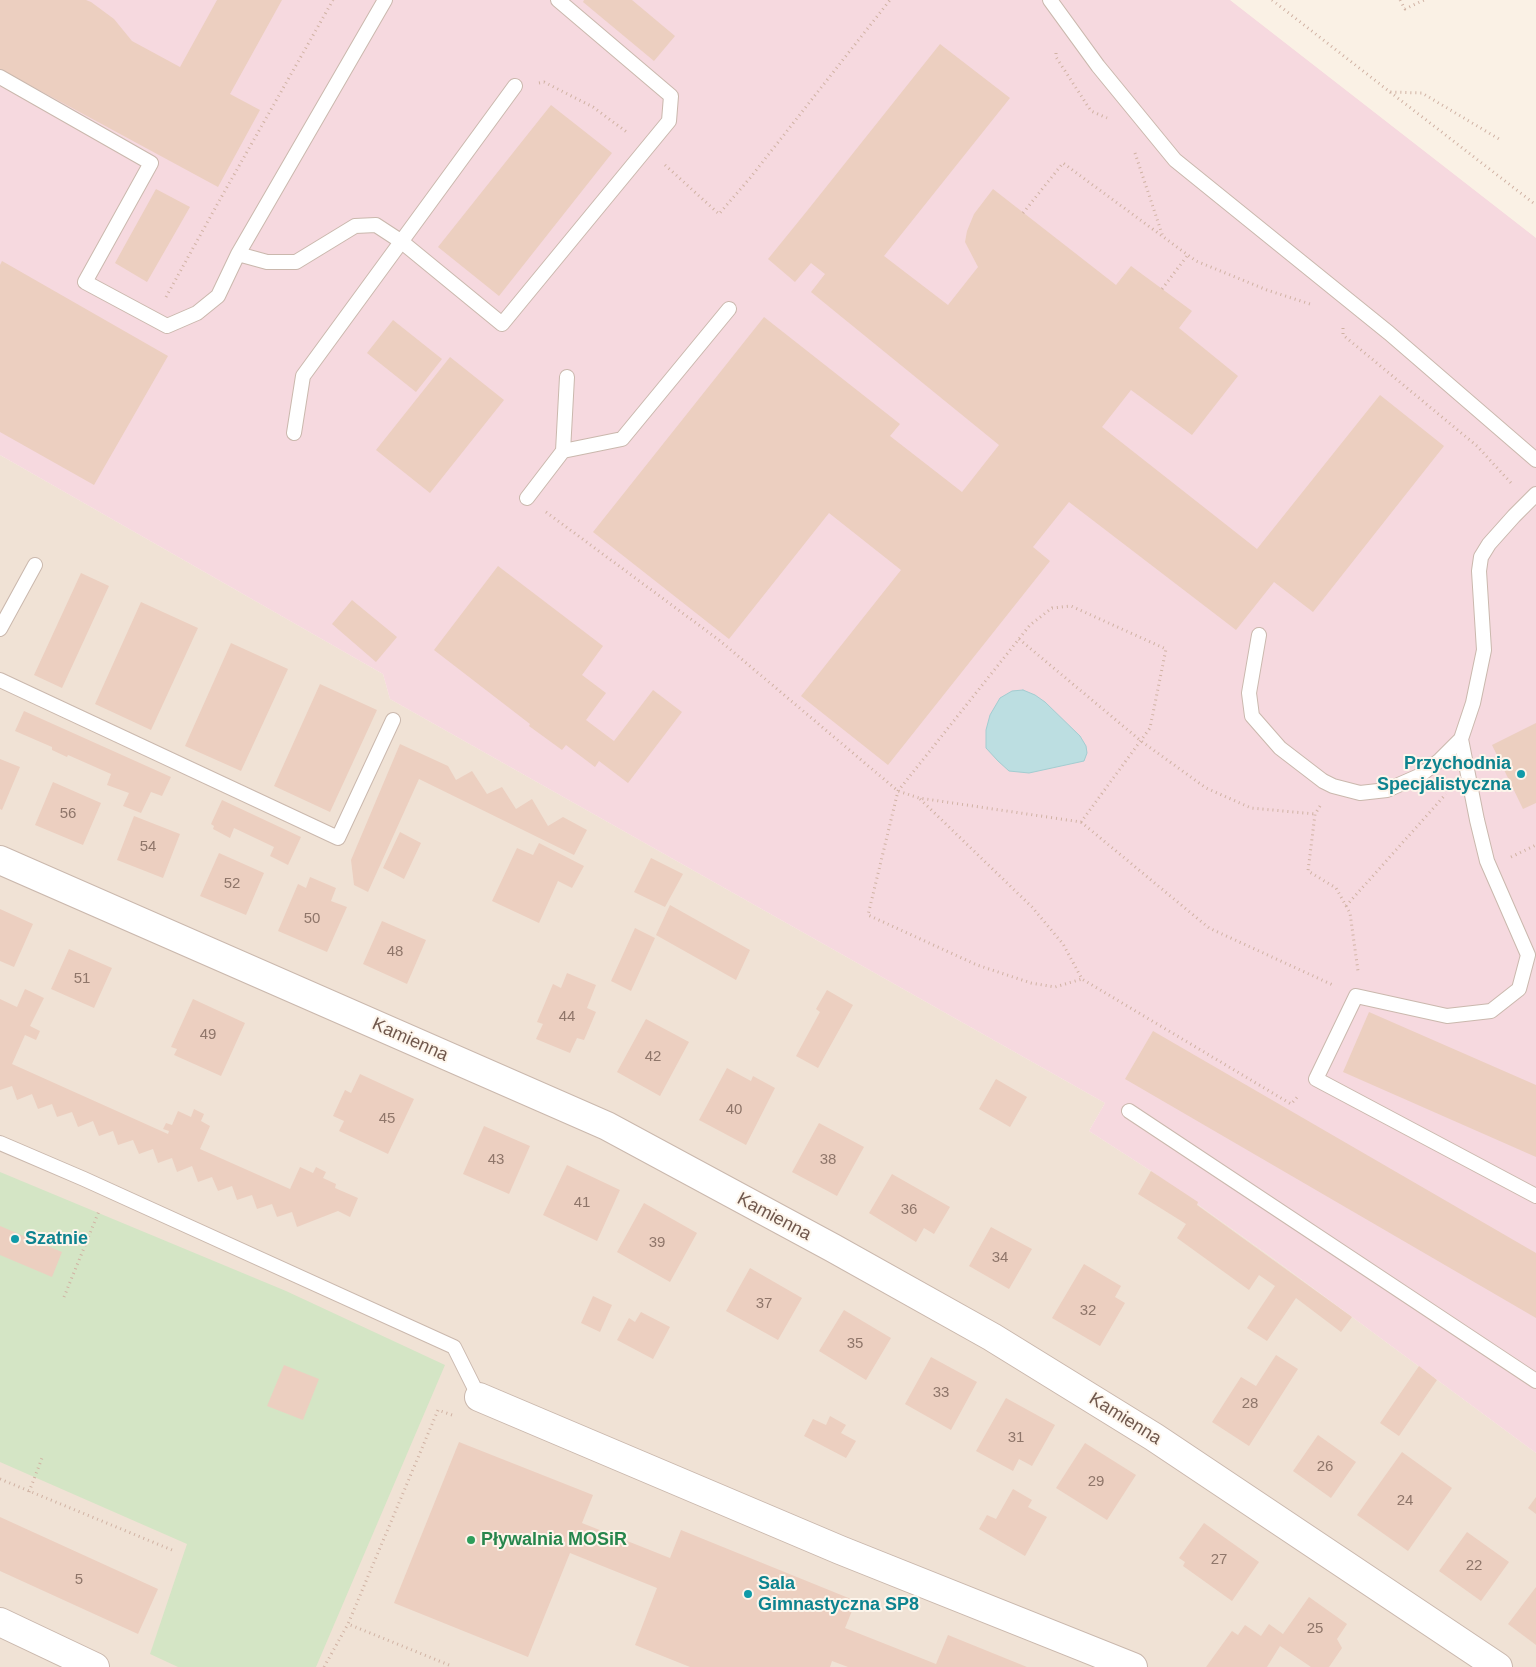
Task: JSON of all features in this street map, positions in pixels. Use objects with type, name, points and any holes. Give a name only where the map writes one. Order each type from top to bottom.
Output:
[{"type":"street","name":"Kamienna","points":[[0,860],[616,1131],[833,1248],[992,1337],[1163,1442],[1498,1667]]},
{"type":"street","points":[[479,1397],[840,1550],[1133,1667]]},
{"type":"street","points":[[0,1622],[79,1663]]},
{"type":"lane","points":[[0,77],[151,163],[85,282],[167,326],[197,313],[218,296],[238,254],[385,0]]},
{"type":"lane","points":[[238,254],[267,262],[296,262],[355,226],[376,225],[402,242],[502,324],[669,121],[671,96],[558,0]]},
{"type":"lane","points":[[1050,0],[1098,66],[1175,160],[1389,333],[1536,460]]},
{"type":"lane","points":[[294,433],[303,376],[515,86]]},
{"type":"lane","points":[[563,451],[622,439],[729,308]]},
{"type":"lane","points":[[527,498],[563,451],[567,377]]},
{"type":"lane","points":[[1259,635],[1249,694],[1252,716],[1280,748],[1323,781],[1333,786],[1360,793],[1386,790],[1419,776],[1440,760],[1461,739],[1473,704],[1484,650],[1479,571],[1481,556],[1489,544],[1532,498]]},
{"type":"lane","points":[[0,629],[35,565]]},
{"type":"lane","points":[[0,680],[338,838],[393,720]]},
{"type":"lane","points":[[1461,739],[1487,861],[1528,954],[1519,988],[1491,1011],[1447,1016],[1356,996],[1316,1079],[1536,1196]]},
{"type":"lane","points":[[1129,1111],[1536,1381]]},
{"type":"lane","points":[[0,1143],[454,1347],[479,1397]]},
{"type":"path","points":[[154,320],[218,202],[333,0]]},
{"type":"path","points":[[515,86],[544,82],[593,107],[647,148],[719,214],[750,178],[890,0]]},
{"type":"path","points":[[1272,0],[1536,205]]},
{"type":"path","points":[[1400,0],[1405,9],[1424,0]]},
{"type":"path","points":[[1056,48],[1056,56],[1090,111],[1108,118]]},
{"type":"path","points":[[1390,92],[1422,93],[1499,139]]},
{"type":"path","points":[[1131,146],[1136,155],[1163,237]]},
{"type":"path","points":[[1023,213],[1064,163],[1187,256],[1267,290],[1313,305]]},
{"type":"path","points":[[1162,289],[1187,256]]},
{"type":"path","points":[[1344,324],[1343,335],[1477,446],[1532,498]]},
{"type":"path","points":[[527,498],[719,640],[898,791],[919,798],[1081,822],[1209,928],[1356,996],[1359,972],[1350,913],[1336,888],[1308,871],[1315,814],[1333,786]]},
{"type":"path","points":[[1081,822],[1150,728],[1166,649],[1071,606],[1052,608],[1030,625],[898,791],[868,915],[977,965],[1031,983],[1055,987],[1082,978]]},
{"type":"path","points":[[1018,639],[1141,741],[1206,788],[1250,808],[1315,814]]},
{"type":"path","points":[[1346,906],[1467,771]]},
{"type":"path","points":[[919,798],[1032,907],[1063,944],[1082,978],[1291,1104],[1316,1079]]},
{"type":"path","points":[[64,1297],[108,1190]]},
{"type":"path","points":[[324,1667],[348,1624],[438,1410],[454,1416]]},
{"type":"path","points":[[29,1492],[42,1458]]},
{"type":"path","points":[[0,1479],[172,1550]]},
{"type":"path","points":[[348,1624],[449,1666]]},
{"type":"shaded area","points":[[0,0],[1230,0],[1536,238],[1536,1453],[1271,1257],[1151,1171],[1089,1131],[1105,1103],[390,699],[383,674],[0,455]]},
{"type":"shaded area","points":[[0,455],[383,674],[390,699],[1105,1103],[1089,1131],[1151,1171],[1271,1257],[1536,1453],[1536,1667],[0,1667]]},
{"type":"green space","points":[[0,1172],[286,1291],[445,1365],[316,1667],[178,1667],[150,1654],[187,1544],[0,1462]]},
{"type":"water","points":[[1023,690],[1045,702],[1080,736],[1086,746],[1087,753],[1084,761],[1029,773],[1009,771],[986,748],[986,730],[990,715],[1000,698],[1012,691]]},
{"type":"building","points":[[0,0],[86,0],[114,19],[132,41],[180,67],[217,0],[282,0],[230,94],[260,110],[218,187],[0,69]]},
{"type":"building","points":[[584,0],[632,0],[675,36],[654,61],[583,2]]},
{"type":"building","points":[[940,44],[1010,98],[884,256],[948,305],[978,267],[965,242],[967,231],[974,214],[993,189],[1116,285],[1131,266],[1192,311],[1179,328],[1238,376],[1192,435],[1131,390],[1102,427],[1257,549],[1380,395],[1444,446],[1313,612],[1274,582],[1236,630],[1069,502],[1033,547],[1050,561],[888,765],[801,696],[901,570],[829,513],[729,639],[593,532],[764,317],[900,424],[890,436],[962,492],[999,445],[811,292],[825,274],[811,263],[795,282],[768,259]]},
{"type":"building","points":[[551,105],[612,153],[499,296],[438,247]]},
{"type":"building","points":[[156,189],[190,207],[147,282],[115,263]]},
{"type":"building","points":[[2,261],[168,356],[94,485],[0,432],[0,265]]},
{"type":"building","points":[[393,320],[442,359],[416,392],[367,353]]},
{"type":"building","points":[[450,357],[504,400],[430,493],[376,450]]},
{"type":"building","points":[[498,566],[603,646],[582,675],[606,693],[586,720],[614,741],[653,690],[682,712],[628,783],[599,761],[595,767],[566,745],[562,750],[434,650]]},
{"type":"building","points":[[81,573],[109,586],[62,688],[34,675]]},
{"type":"building","points":[[352,600],[397,637],[376,662],[332,624]]},
{"type":"building","points":[[141,602],[198,628],[151,730],[95,704]]},
{"type":"building","points":[[231,643],[288,669],[241,771],[185,746]]},
{"type":"building","points":[[320,684],[377,710],[330,812],[274,786]]},
{"type":"building","points":[[24,711],[171,777],[162,796],[151,792],[141,813],[123,806],[129,793],[107,785],[111,774],[68,755],[67,757],[52,750],[52,747],[15,731]]},
{"type":"building","name":"Przychodnia Specjalistyczna","points":[[1536,723],[1536,803],[1523,809],[1492,745]]},
{"type":"building","points":[[400,744],[448,766],[456,780],[472,771],[487,794],[502,787],[516,809],[532,799],[548,826],[563,817],[587,830],[574,855],[419,779],[368,892],[354,885],[351,860]]},
{"type":"building","points":[[0,759],[20,767],[2,810],[0,809]]},
{"type":"building","points":[[53,782],[101,803],[83,845],[35,825]]},
{"type":"building","points":[[222,800],[301,837],[288,865],[270,856],[274,847],[234,828],[230,838],[213,829],[214,826],[211,824]]},
{"type":"building","points":[[134,816],[180,834],[163,878],[117,860]]},
{"type":"building","points":[[400,832],[421,843],[404,879],[383,868]]},
{"type":"building","points":[[539,843],[584,866],[572,888],[558,881],[539,923],[492,901],[517,848],[533,855]]},
{"type":"building","points":[[219,853],[264,873],[246,915],[200,896]]},
{"type":"building","points":[[651,858],[683,874],[665,907],[634,892]]},
{"type":"building","points":[[310,877],[336,888],[331,901],[347,907],[327,952],[278,931],[298,884],[306,888]]},
{"type":"building","points":[[670,905],[750,950],[736,980],[656,935]]},
{"type":"building","points":[[0,909],[33,924],[14,967],[0,961]]},
{"type":"building","points":[[382,921],[426,940],[407,984],[363,964]]},
{"type":"building","points":[[635,928],[655,938],[631,991],[611,981]]},
{"type":"building","points":[[69,949],[112,968],[94,1008],[51,989]]},
{"type":"building","points":[[567,973],[596,985],[587,1008],[596,1012],[584,1040],[577,1038],[570,1053],[536,1039],[543,1024],[537,1022],[553,984],[561,988]]},
{"type":"building","points":[[25,989],[44,998],[30,1026],[40,1031],[36,1040],[25,1035],[12,1064],[168,1134],[169,1131],[163,1129],[166,1123],[172,1125],[178,1111],[191,1117],[194,1109],[204,1114],[201,1121],[210,1126],[200,1149],[290,1189],[300,1167],[313,1173],[316,1167],[326,1172],[323,1178],[336,1184],[335,1188],[358,1198],[350,1217],[338,1211],[297,1227],[292,1212],[277,1217],[272,1204],[257,1209],[252,1195],[237,1200],[232,1186],[218,1191],[212,1177],[198,1182],[192,1166],[177,1172],[172,1158],[158,1163],[153,1149],[139,1154],[133,1140],[118,1145],[113,1131],[99,1136],[93,1121],[78,1127],[72,1112],[57,1117],[52,1104],[38,1109],[32,1094],[17,1100],[12,1086],[0,1090],[0,999],[17,1007]]},
{"type":"building","points":[[827,990],[853,1005],[818,1068],[796,1056],[820,1012],[816,1009]]},
{"type":"building","points":[[193,999],[245,1023],[221,1076],[174,1055],[177,1049],[171,1047]]},
{"type":"building","points":[[1369,1012],[1536,1085],[1536,1157],[1343,1072]]},
{"type":"building","points":[[646,1019],[689,1042],[660,1096],[617,1072]]},
{"type":"building","points":[[1153,1031],[1536,1253],[1536,1318],[1125,1079]]},
{"type":"building","points":[[727,1068],[751,1081],[753,1076],[775,1088],[746,1145],[699,1120]]},
{"type":"building","points":[[360,1074],[414,1099],[388,1154],[339,1131],[344,1121],[333,1116],[345,1090],[351,1093]]},
{"type":"building","points":[[996,1079],[1027,1097],[1010,1127],[979,1109]]},
{"type":"building","points":[[819,1123],[864,1147],[837,1196],[792,1172]]},
{"type":"building","points":[[484,1126],[530,1146],[509,1194],[463,1174]]},
{"type":"building","points":[[567,1165],[620,1190],[597,1241],[543,1215]]},
{"type":"building","points":[[1151,1171],[1198,1202],[1197,1205],[1352,1317],[1341,1332],[1296,1298],[1267,1341],[1247,1328],[1275,1286],[1259,1275],[1249,1290],[1177,1238],[1186,1224],[1138,1194]]},
{"type":"building","points":[[892,1174],[950,1207],[934,1234],[924,1228],[916,1242],[869,1213]]},
{"type":"building","points":[[644,1203],[697,1233],[670,1282],[617,1252]]},
{"type":"building","name":"Szatnie","points":[[0,1226],[62,1252],[52,1277],[0,1255]]},
{"type":"building","points":[[991,1227],[1032,1249],[1009,1289],[969,1266]]},
{"type":"building","points":[[1084,1264],[1121,1286],[1115,1297],[1125,1303],[1100,1346],[1052,1318]]},
{"type":"building","points":[[750,1268],[802,1298],[778,1340],[726,1311]]},
{"type":"building","points":[[593,1296],[612,1305],[600,1332],[581,1323]]},
{"type":"building","points":[[844,1310],[891,1338],[866,1380],[819,1351]]},
{"type":"building","points":[[641,1312],[670,1327],[653,1359],[617,1340],[629,1318],[635,1322]]},
{"type":"building","points":[[1276,1355],[1298,1369],[1249,1446],[1212,1422],[1241,1377],[1256,1386]]},
{"type":"building","points":[[931,1357],[977,1382],[951,1430],[905,1404]]},
{"type":"building","points":[[284,1365],[319,1379],[303,1420],[267,1406]]},
{"type":"building","points":[[1419,1366],[1437,1380],[1399,1436],[1380,1423]]},
{"type":"building","points":[[1006,1398],[1055,1425],[1032,1466],[1019,1459],[1013,1471],[976,1451]]},
{"type":"building","points":[[830,1416],[846,1425],[841,1433],[856,1441],[846,1458],[804,1436],[813,1419],[826,1425]]},
{"type":"building","points":[[1318,1435],[1356,1462],[1331,1498],[1293,1471]]},
{"type":"building","points":[[459,1442],[593,1495],[582,1523],[670,1558],[681,1530],[856,1601],[845,1628],[936,1664],[948,1635],[1027,1667],[848,1667],[832,1661],[830,1667],[690,1667],[635,1645],[657,1588],[570,1553],[528,1657],[394,1603]]},
{"type":"building","points":[[1085,1443],[1136,1475],[1107,1520],[1056,1488]]},
{"type":"building","points":[[1402,1452],[1452,1488],[1408,1551],[1357,1515]]},
{"type":"building","points":[[1013,1489],[1032,1500],[1028,1507],[1047,1517],[1025,1556],[979,1529],[987,1515],[996,1519]]},
{"type":"building","points":[[1536,1497],[1536,1514],[1528,1508]]},
{"type":"building","points":[[0,1517],[158,1589],[138,1634],[0,1571]]},
{"type":"building","points":[[1204,1523],[1259,1562],[1232,1601],[1183,1566],[1185,1562],[1179,1558]]},
{"type":"building","points":[[1467,1532],[1509,1562],[1481,1601],[1439,1571]]},
{"type":"building","points":[[1536,1587],[1536,1645],[1508,1624]]},
{"type":"building","points":[[1309,1597],[1347,1624],[1337,1639],[1342,1648],[1329,1667],[1311,1667],[1280,1646],[1267,1667],[1206,1667],[1232,1631],[1238,1635],[1245,1625],[1261,1636],[1269,1624],[1283,1634]]},
{"type":"place","name":"Przychodnia Specjalistyczna","points":[[1521,774]]},
{"type":"place","name":"Szatnie","points":[[15,1239]]},
{"type":"place","name":"Pływalnia MOSiR","points":[[471,1540]]},
{"type":"place","name":"Sala Gimnastyczna SP8","points":[[748,1594]]}]
